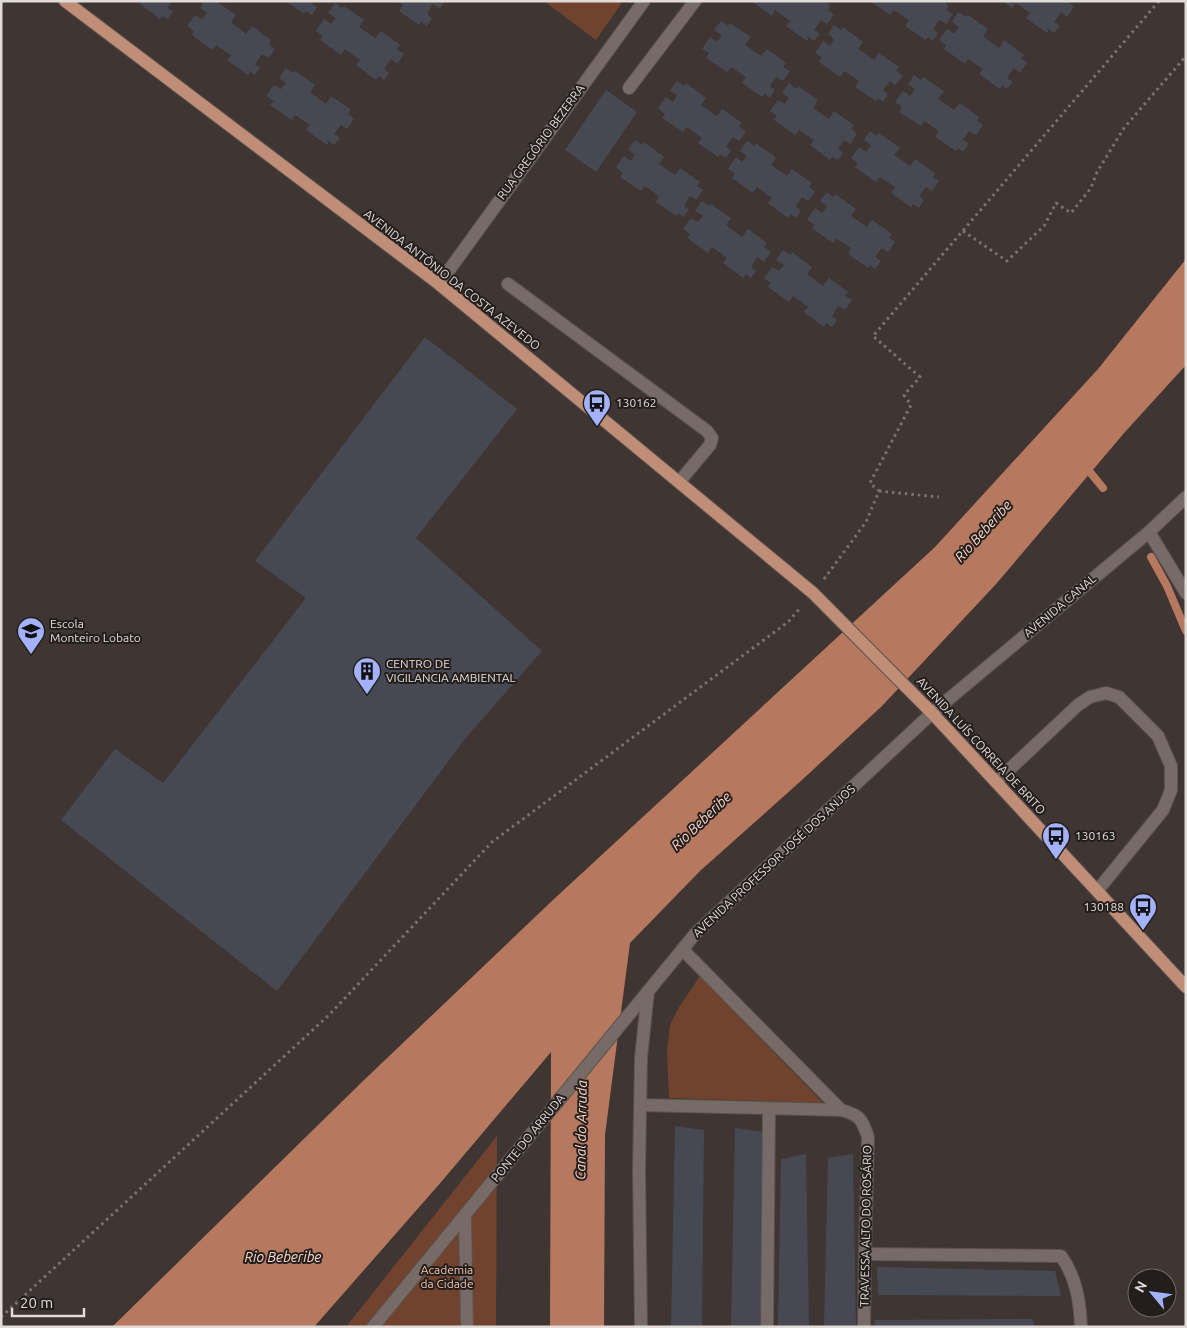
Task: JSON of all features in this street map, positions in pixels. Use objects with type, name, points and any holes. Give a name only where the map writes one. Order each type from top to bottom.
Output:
[{"type":"main road","name":"AVENIDA ANTÔNIO DA COSTA AZEVEDO","points":[[65,1],[439,284],[818,597]]},
{"type":"main road","name":"AVENIDA LUÍS CORREIA DE BRITO","points":[[818,597],[932,713],[1186,987]]},
{"type":"street","name":"RUA GREGÓRIO BEZERRA","points":[[439,284],[644,1]]},
{"type":"street","points":[[629,88],[695,1]]},
{"type":"street","points":[[508,284],[707,431],[712,438],[710,445],[679,482]]},
{"type":"street","name":"AVENIDA CANAL","points":[[932,713],[1149,532],[1186,497]]},
{"type":"street","points":[[1149,532],[1186,593]]},
{"type":"street","points":[[996,782],[1078,705],[1090,697],[1106,693],[1119,697],[1158,736],[1171,766],[1171,790],[1163,810],[1097,891]]},
{"type":"street","name":"AVENIDA PROFESSOR JOSÉ DOS ANJOS","points":[[648,991],[695,934],[932,713]]},
{"type":"street","points":[[682,950],[841,1110]]},
{"type":"street","points":[[641,1327],[640,1105],[641,1058],[648,991]]},
{"type":"street","name":"PONTE DO ARRUDA","points":[[373,1327],[648,991]]},
{"type":"street","points":[[640,1105],[841,1110]]},
{"type":"street","points":[[767,1327],[769,1108]]},
{"type":"street","name":"TRAVESSA ALTO DO ROSÁRIO","points":[[841,1110],[854,1114],[863,1122],[868,1137],[864,1254],[864,1327]]},
{"type":"street","points":[[465,1216],[468,1327]]},
{"type":"street","points":[[864,1254],[1061,1256],[1069,1268],[1080,1304],[1081,1327]]},
{"type":"path","points":[[939,497],[879,490],[870,483],[911,405],[904,395],[920,377],[873,336],[1159,1]]},
{"type":"path","points":[[963,231],[1007,261],[1044,226],[1056,203],[1071,213],[1091,188],[1097,172],[1124,128],[1186,56]]},
{"type":"path","points":[[1,1317],[329,1015],[492,842],[788,622],[818,597],[866,522],[879,490]]},
{"type":"green space","points":[[544,1],[623,1],[596,40]]},
{"type":"green space","points":[[700,976],[823,1103],[669,1098],[667,1051],[670,1025],[679,1007]]},
{"type":"green space","name":"Academia da Cidade","points":[[497,1136],[496,1327],[346,1327]]},
{"type":"water","name":"Rio Beberibe","points":[[1186,259],[1186,365],[1125,432],[997,583],[882,706],[700,871],[630,943],[605,1135],[604,1327],[550,1327],[551,1052],[442,1181],[314,1327],[112,1327],[363,1081],[554,899],[935,547],[1098,369]]},
{"type":"building","points":[[142,1],[172,1],[167,8],[173,11],[168,19],[162,16],[160,19],[140,4]]},
{"type":"building","points":[[204,1],[213,3],[216,1],[236,15],[231,22],[246,34],[252,26],[271,40],[269,44],[275,49],[268,58],[262,54],[255,64],[260,68],[255,75],[250,71],[248,75],[227,60],[231,55],[216,45],[212,50],[192,35],[194,31],[187,26],[195,15],[202,19],[207,13],[200,8]]},
{"type":"building","points":[[286,1],[314,1],[312,4],[317,7],[312,15],[306,11],[304,14]]},
{"type":"building","points":[[397,1],[445,1],[440,9],[433,4],[427,14],[432,18],[427,26],[421,22],[419,25],[399,11],[403,5]]},
{"type":"building","points":[[751,1],[824,1],[831,6],[828,10],[834,15],[827,24],[821,20],[814,30],[820,34],[814,41],[809,37],[807,41],[786,26],[790,21],[775,10],[772,16]]},
{"type":"building","points":[[870,1],[943,1],[949,6],[946,10],[953,14],[946,24],[940,20],[933,29],[938,33],[933,41],[928,37],[926,40],[905,26],[909,20],[894,10],[890,15]]},
{"type":"building","points":[[1003,1],[1069,1],[1074,7],[1067,17],[1061,12],[1054,22],[1060,26],[1054,33],[1049,29],[1047,33],[1026,18],[1030,13],[1016,3],[1012,8]]},
{"type":"building","points":[[335,3],[342,8],[344,6],[364,20],[359,27],[375,38],[381,31],[400,45],[397,49],[404,54],[397,64],[391,59],[384,69],[389,73],[384,80],[379,76],[376,80],[356,65],[360,60],[345,49],[341,55],[320,40],[323,36],[316,31],[324,19],[331,24],[336,18],[328,13]]},
{"type":"building","points":[[958,12],[966,17],[968,15],[988,29],[983,36],[999,48],[1004,40],[1024,55],[1021,58],[1027,63],[1020,73],[1014,68],[1007,78],[1013,82],[1007,89],[1002,86],[1000,89],[979,74],[983,69],[968,59],[965,64],[944,49],[946,45],[939,40],[947,29],[954,34],[959,27],[952,22]]},
{"type":"building","points":[[721,21],[728,26],[730,23],[751,37],[745,45],[761,56],[767,49],[786,63],[783,67],[790,71],[783,81],[776,77],[770,86],[775,90],[770,98],[765,94],[762,97],[742,83],[746,77],[731,67],[727,72],[706,58],[709,53],[702,49],[710,37],[717,42],[722,35],[714,30]]},
{"type":"building","points":[[834,25],[841,30],[843,27],[863,42],[858,49],[874,60],[879,53],[899,67],[896,71],[903,76],[895,85],[890,81],[883,90],[888,94],[883,102],[878,98],[876,101],[855,87],[859,81],[844,71],[840,77],[819,62],[822,57],[815,53],[823,41],[830,46],[834,39],[828,34]]},
{"type":"building","points":[[286,68],[293,73],[295,71],[315,85],[310,92],[326,104],[331,96],[351,110],[348,114],[354,119],[347,129],[341,125],[334,134],[340,138],[334,145],[329,141],[327,145],[306,130],[310,125],[295,115],[292,120],[270,105],[274,101],[266,96],[274,85],[281,89],[286,83],[279,78]]},
{"type":"building","points":[[914,75],[921,80],[923,77],[944,91],[938,99],[954,110],[960,103],[979,117],[977,121],[983,125],[976,135],[969,131],[963,140],[969,144],[963,152],[958,148],[956,151],[935,137],[939,131],[924,121],[921,126],[899,112],[902,107],[895,102],[903,91],[910,96],[915,89],[908,84]]},
{"type":"building","points":[[677,81],[684,86],[686,83],[706,98],[701,105],[717,116],[722,109],[742,123],[739,127],[746,131],[739,141],[733,137],[726,147],[731,150],[726,158],[720,154],[718,157],[698,143],[702,138],[687,127],[683,132],[662,118],[665,114],[658,108],[666,97],[673,102],[677,95],[670,91]]},
{"type":"building","points":[[789,83],[796,89],[798,86],[818,100],[813,108],[829,119],[834,111],[854,125],[851,129],[857,134],[850,144],[844,140],[838,149],[843,153],[838,160],[832,157],[830,160],[810,145],[814,140],[799,130],[795,135],[774,120],[777,116],[770,111],[778,100],[785,104],[789,98],[782,93]]},
{"type":"building","points":[[606,90],[637,112],[596,172],[565,150]]},
{"type":"building","points":[[870,131],[877,136],[879,133],[900,148],[894,155],[910,166],[915,159],[935,173],[933,177],[939,181],[932,191],[926,187],[919,196],[924,200],[919,208],[913,204],[911,207],[891,193],[895,187],[880,177],[876,182],[855,167],[858,163],[851,158],[859,147],[866,152],[871,145],[864,140]]},
{"type":"building","points":[[635,140],[642,145],[644,142],[664,157],[659,164],[675,175],[680,168],[700,182],[697,186],[703,190],[696,200],[690,196],[684,206],[689,209],[684,217],[678,213],[676,216],[656,202],[659,196],[645,186],[641,191],[620,177],[623,173],[616,167],[624,156],[631,161],[635,154],[628,150]]},
{"type":"building","points":[[747,141],[754,146],[756,143],[776,158],[771,165],[787,176],[792,169],[812,183],[809,187],[815,192],[808,201],[802,197],[796,206],[801,210],[796,218],[790,214],[788,218],[768,203],[772,198],[757,187],[753,193],[732,178],[735,174],[728,169],[736,157],[742,162],[747,156],[740,151]]},
{"type":"building","points":[[827,192],[833,197],[835,194],[856,209],[851,216],[867,227],[872,220],[892,234],[889,238],[895,242],[888,252],[882,248],[875,257],[881,261],[875,269],[870,265],[868,268],[848,254],[851,248],[836,238],[833,243],[812,228],[815,225],[807,220],[815,208],[822,213],[827,206],[820,201]]},
{"type":"building","points":[[702,201],[709,206],[711,204],[731,218],[726,225],[742,237],[748,229],[767,243],[764,247],[771,252],[764,262],[757,257],[751,267],[756,271],[751,278],[746,274],[743,278],[723,263],[727,258],[712,247],[708,253],[687,238],[690,234],[683,229],[691,218],[698,222],[703,216],[695,211]]},
{"type":"building","points":[[783,250],[790,255],[792,252],[812,267],[807,274],[823,286],[829,278],[848,292],[845,296],[852,300],[845,310],[838,306],[832,316],[837,320],[832,327],[826,323],[824,327],[804,312],[808,307],[793,296],[789,302],[768,287],[771,283],[764,278],[772,267],[779,271],[784,265],[776,260]]},
{"type":"building","name":"CENTRO DE VIGILANCIA AMBIENTAL","points":[[425,337],[517,409],[416,538],[542,651],[465,739],[277,991],[61,820],[115,749],[163,783],[306,598],[255,561]]},
{"type":"building","points":[[675,1126],[704,1130],[702,1327],[671,1327]]},
{"type":"building","points":[[735,1128],[764,1132],[763,1327],[731,1327]]},
{"type":"building","points":[[806,1154],[809,1327],[778,1327],[781,1159]]},
{"type":"building","points":[[853,1154],[856,1327],[824,1327],[828,1158]]},
{"type":"building","points":[[877,1267],[1055,1271],[1061,1296],[878,1295]]},
{"type":"building","points":[[1033,1319],[1035,1327],[875,1327],[874,1320]]},
{"type":"waterway","points":[[1085,466],[1103,488]]},
{"type":"waterway","points":[[1151,557],[1167,586],[1186,631]]},
{"type":"place","name":"130162","points":[[597,427]]},
{"type":"place","name":"Escola Monteiro Lobato","points":[[31,655]]},
{"type":"place","name":"CENTRO DE VIGILANCIA AMBIENTAL","points":[[367,695]]},
{"type":"place","name":"130163","points":[[1056,860]]},
{"type":"place","name":"130188","points":[[1143,931]]},
{"type":"water label","name":"Canal do Arruda","points":[[581,1130]]}]
